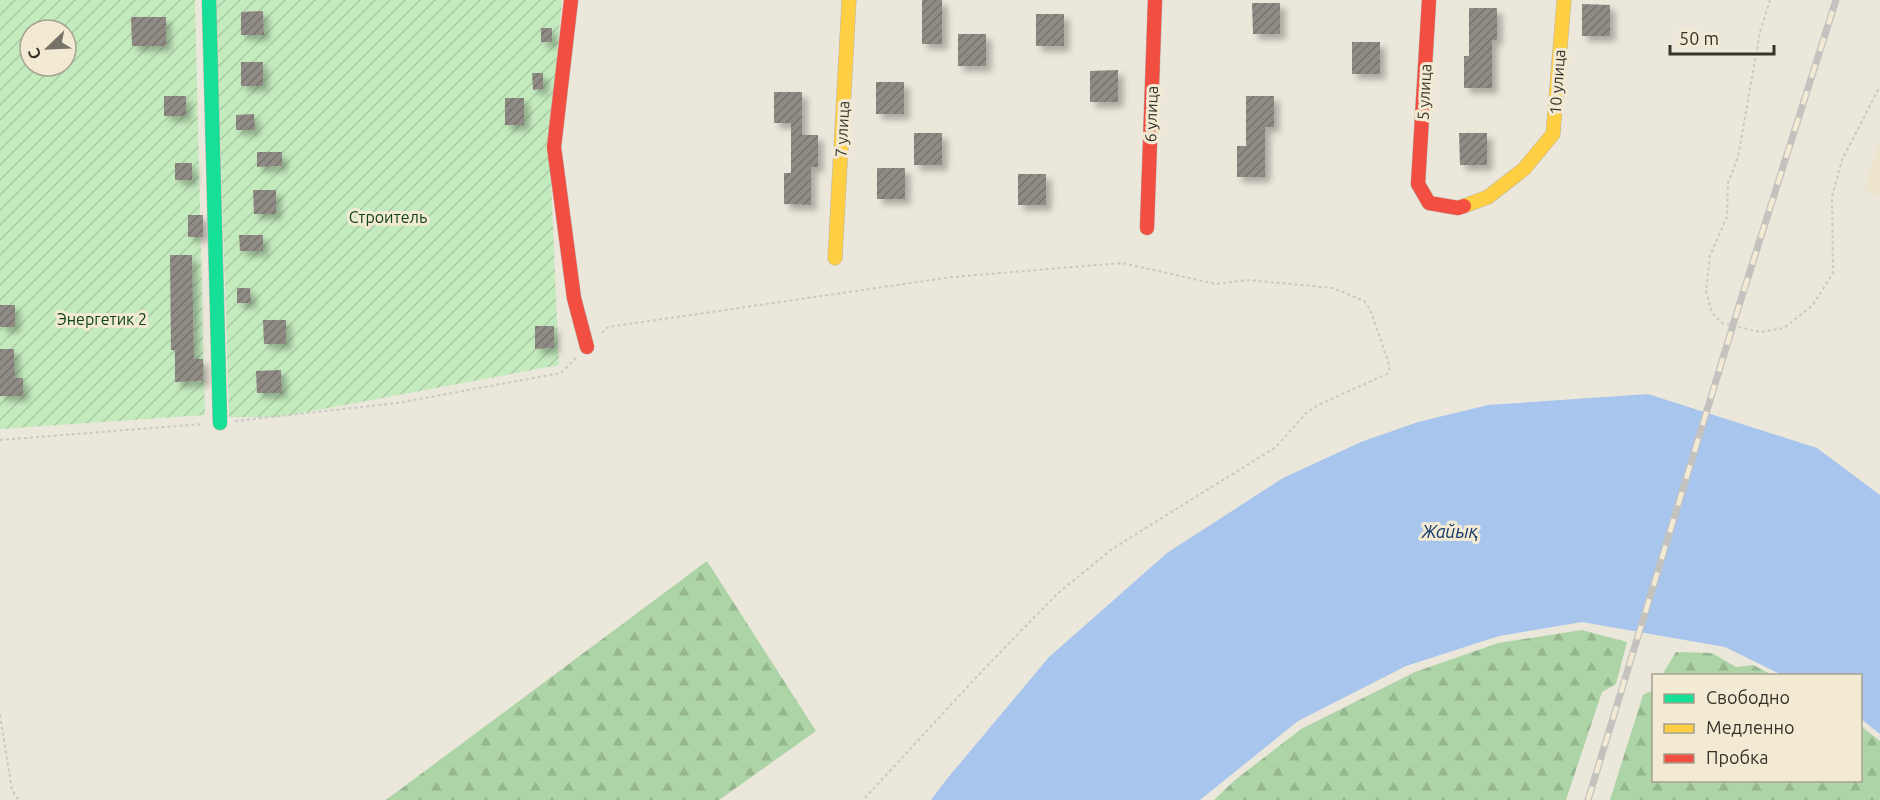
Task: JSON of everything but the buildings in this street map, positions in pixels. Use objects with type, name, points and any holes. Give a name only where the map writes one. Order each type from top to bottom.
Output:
[{"type":"street","points":[[209,0],[220,423]]},
{"type":"street","points":[[571,0],[554,147],[574,298],[587,347]]},
{"type":"street","name":"7 улица","points":[[835,258],[849,0]]},
{"type":"street","name":"6 улица","points":[[1146,228],[1155,0]]},
{"type":"street","name":"5 улица","points":[[1418,184],[1429,0]]},
{"type":"street","name":"10 улица","points":[[1418,184],[1429,203],[1458,208],[1488,197],[1524,168],[1553,134],[1564,0]]},
{"type":"path","points":[[1770,0],[1760,32],[1738,158],[1728,183],[1727,217],[1710,256],[1706,291],[1712,313],[1722,323],[1760,332],[1784,328],[1813,305],[1833,273],[1833,197],[1842,160],[1880,86]]},
{"type":"path","points":[[0,440],[220,423],[397,403],[561,373],[608,327],[952,277],[1122,263],[1216,284],[1248,280],[1333,288],[1364,301],[1370,309],[1390,367],[1387,374],[1318,405],[1306,413],[1275,447],[1103,556],[1057,594],[863,800]]},
{"type":"path","points":[[0,715],[12,790],[19,800]]},
{"type":"shaded area","points":[[1880,141],[1880,195],[1864,190]]},
{"type":"green space","name":"Энергетик 2","points":[[0,0],[195,0],[205,415],[0,429]]},
{"type":"green space","name":"Строитель","points":[[216,0],[562,0],[549,138],[559,365],[280,417],[229,417]]},
{"type":"green space","points":[[707,561],[816,731],[719,800],[386,800]]},
{"type":"green space","points":[[1582,630],[1627,642],[1616,684],[1602,692],[1566,800],[1214,800],[1235,780],[1301,729],[1415,672],[1498,643]]},
{"type":"green space","points":[[1676,652],[1712,653],[1736,667],[1753,665],[1770,674],[1663,674]]},
{"type":"green space","points":[[1652,690],[1652,782],[1862,782],[1862,727],[1880,741],[1880,800],[1610,800],[1643,695]]},
{"type":"water","name":"Жайық","points":[[1648,394],[1817,448],[1880,495],[1880,734],[1862,720],[1862,674],[1780,674],[1725,647],[1582,622],[1499,636],[1406,666],[1298,721],[1200,800],[931,800],[1049,657],[1167,553],[1283,478],[1361,442],[1418,422],[1488,405]]},
{"type":"railway","points":[[1588,800],[1737,312],[1836,0]]},
{"type":"traffic: fast","points":[[209,0],[220,423]]},
{"type":"traffic: slow","points":[[835,258],[849,0]]},
{"type":"traffic: slow","points":[[1464,206],[1488,197],[1524,169],[1553,134],[1564,0]]},
{"type":"traffic: jam","points":[[571,0],[554,147],[574,298],[587,347]]},
{"type":"traffic: jam","points":[[1147,228],[1155,0]]},
{"type":"traffic: jam","points":[[1429,0],[1418,184],[1429,203],[1458,208],[1464,206]]}]
